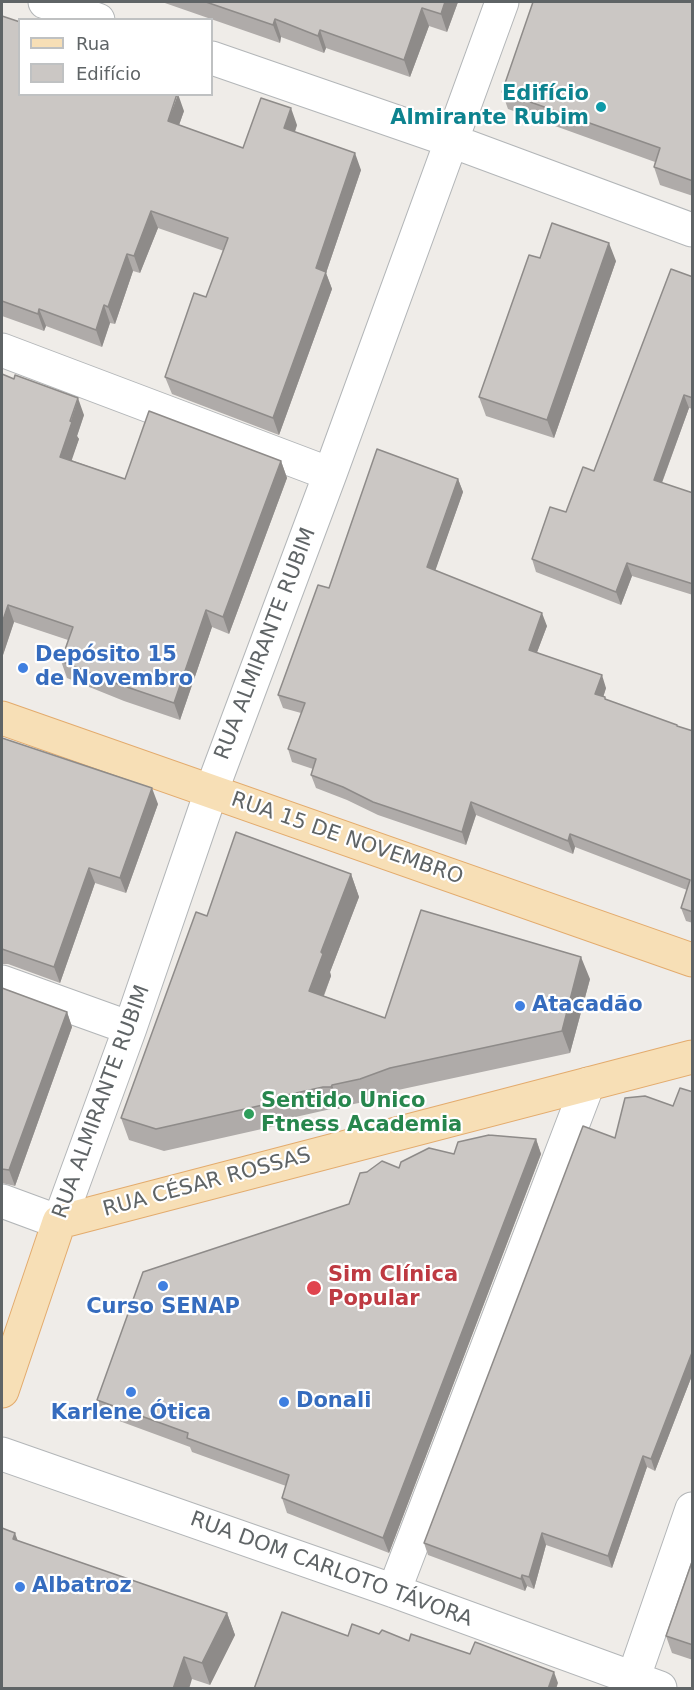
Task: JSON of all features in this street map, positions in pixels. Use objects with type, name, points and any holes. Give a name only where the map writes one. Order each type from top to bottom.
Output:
[{"type":"main road","name":"RUA 15 DE NOVEMBRO","points":[[2,718],[693,960]]},
{"type":"main road","name":"RUA CÉSAR ROSSAS","points":[[59,1222],[693,1057]]},
{"type":"main road","name":"RUA ALMIRANTE RUBIM","points":[[2,1391],[59,1222]]},
{"type":"street","points":[[45,2],[92,18]]},
{"type":"street","name":"RUA ALMIRANTE RUBIM","points":[[59,1222],[130,1028],[210,792],[330,474],[502,2]]},
{"type":"street","points":[[213,58],[452,141],[693,230]]},
{"type":"street","points":[[2,350],[330,474]]},
{"type":"street","points":[[2,982],[130,1028]]},
{"type":"street","points":[[394,1591],[588,1084]]},
{"type":"street","points":[[2,1201],[59,1222]]},
{"type":"street","name":"RUA DOM CARLOTO TÁVORA","points":[[2,1454],[394,1591],[642,1685]]},
{"type":"street","points":[[642,1685],[693,1509]]},
{"type":"building","points":[[206,2],[445,2],[441,14],[422,8],[404,60],[320,30],[318,36],[275,19],[273,25]]},
{"type":"building","name":"Edifício Almirante Rubim","points":[[533,2],[693,2],[693,181],[654,167],[660,148],[502,92]]},
{"type":"building","points":[[2,16],[18,21],[18,96],[176,96],[168,121],[243,148],[261,98],[291,108],[284,128],[355,153],[316,268],[326,272],[273,418],[165,377],[194,293],[206,297],[228,238],[151,211],[134,256],[127,254],[108,307],[104,305],[96,330],[39,309],[38,314],[2,301]]},
{"type":"building","points":[[552,223],[609,243],[547,420],[479,397],[529,255],[540,258]]},
{"type":"building","points":[[671,269],[693,277],[693,398],[684,395],[654,480],[693,493],[693,584],[627,563],[616,592],[532,559],[550,507],[566,512],[583,467],[594,471]]},
{"type":"building","points":[[2,374],[14,379],[15,375],[78,398],[60,457],[125,479],[149,411],[281,461],[223,617],[206,610],[174,703],[61,661],[73,627],[8,605],[2,623]]},
{"type":"building","points":[[377,449],[458,479],[427,567],[542,613],[529,650],[602,675],[595,694],[605,699],[693,731],[693,912],[681,908],[690,880],[570,834],[568,841],[471,802],[462,832],[373,802],[311,775],[316,759],[288,749],[305,703],[278,695],[318,585],[329,588]]},
{"type":"building","points":[[2,738],[152,788],[120,878],[89,868],[54,967],[2,949]]},
{"type":"building","points":[[236,832],[351,874],[321,952],[323,954],[309,991],[385,1018],[421,910],[581,957],[562,1031],[390,1068],[331,1087],[278,1097],[285,1100],[156,1129],[121,1118],[196,912],[207,916]]},
{"type":"building","points":[[2,988],[67,1012],[9,1170],[2,1169]]},
{"type":"building","points":[[680,1088],[693,1092],[693,1350],[651,1459],[643,1456],[608,1556],[542,1533],[529,1577],[522,1575],[521,1579],[424,1543],[583,1126],[615,1138],[625,1098],[645,1096],[673,1106]]},
{"type":"building","points":[[489,1135],[536,1139],[383,1538],[282,1498],[289,1475],[187,1438],[188,1433],[97,1400],[143,1272],[349,1204],[360,1173],[367,1172],[382,1161],[399,1168],[401,1162],[429,1148],[454,1154],[458,1142]]},
{"type":"building","points":[[2,1528],[15,1533],[13,1539],[227,1613],[202,1663],[184,1657],[173,1689],[2,1689]]},
{"type":"building","points":[[693,1559],[693,1645],[666,1636]]},
{"type":"building","points":[[282,1612],[348,1636],[352,1624],[379,1634],[382,1630],[409,1641],[411,1634],[470,1654],[475,1642],[554,1672],[548,1689],[254,1689]]},
{"type":"place","name":"Edifício Almirante Rubim","points":[[601,107]]},
{"type":"place","name":"Depósito 15 de Novembro","points":[[23,668]]},
{"type":"place","name":"Atacadão","points":[[520,1006]]},
{"type":"place","name":"Sentido Unico Ftness Academia","points":[[249,1114]]},
{"type":"place","name":"Curso SENAP","points":[[163,1286]]},
{"type":"place","name":"Sim Clínica Popular","points":[[314,1288]]},
{"type":"place","name":"Karlene Ótica","points":[[131,1392]]},
{"type":"place","name":"Donali","points":[[284,1402]]},
{"type":"place","name":"Albatroz","points":[[20,1587]]}]
